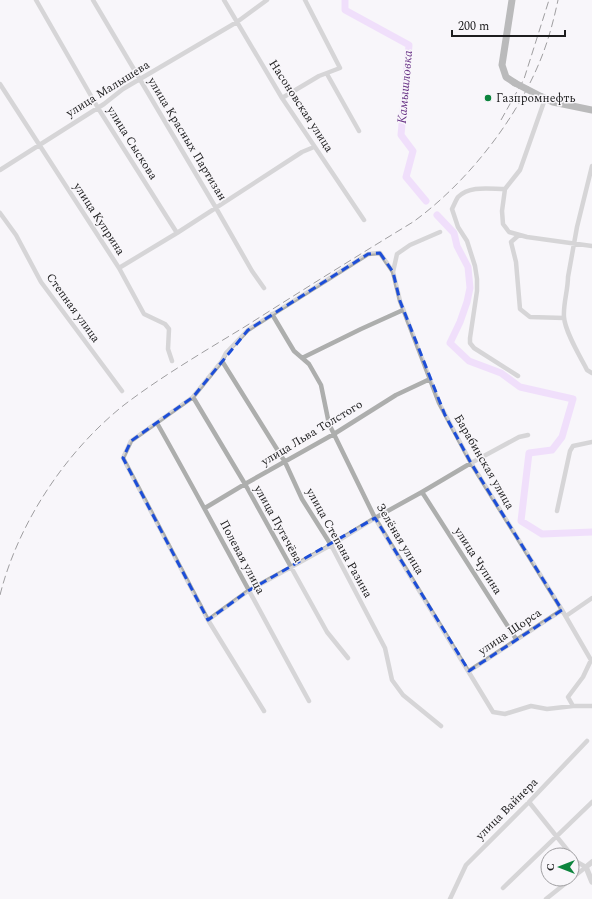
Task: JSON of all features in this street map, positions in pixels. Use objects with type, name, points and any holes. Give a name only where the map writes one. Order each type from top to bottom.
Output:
[{"type":"main road","points":[[512,0],[502,60],[502,70],[506,77],[515,84],[553,102],[592,110]]},
{"type":"street","name":"улица Сыскова","points":[[36,0],[98,108],[177,233]]},
{"type":"street","name":"улица Красных Партизан","points":[[93,0],[252,271],[264,288]]},
{"type":"street","name":"Насоновская улица","points":[[224,0],[282,98],[364,220]]},
{"type":"street","name":"улица Малышева","points":[[0,170],[98,108],[123,89],[237,22],[267,0]]},
{"type":"street","points":[[282,98],[319,76],[340,68],[305,0]]},
{"type":"street","points":[[327,74],[359,131]]},
{"type":"street","name":"улица Куприна","points":[[0,84],[38,145],[119,268],[144,314],[165,324],[169,329],[168,349],[172,361]]},
{"type":"street","points":[[544,98],[520,170],[505,190],[502,211],[503,224],[509,232],[519,235],[592,246]]},
{"type":"street","points":[[119,268],[177,233],[302,152],[314,147]]},
{"type":"street","points":[[591,372],[585,366],[566,328],[564,318],[568,277],[577,227],[592,166]]},
{"type":"street","points":[[505,190],[476,189],[466,192],[458,198],[452,209],[458,227],[467,241],[475,266],[477,279],[477,291],[470,342],[474,348],[518,376]]},
{"type":"street","name":"Степная улица","points":[[0,213],[16,235],[41,282],[122,392]]},
{"type":"street","points":[[393,272],[397,254],[410,245],[440,232]]},
{"type":"street","points":[[519,235],[511,242],[516,262],[520,309],[530,317],[564,318]]},
{"type":"street","points":[[264,711],[208,620],[123,458],[131,441],[193,397],[222,362],[226,354],[248,330],[368,254],[380,253],[393,272]]},
{"type":"street","name":"Барабинская улица","points":[[393,272],[403,310],[439,403],[471,463],[566,616],[591,660],[583,677],[568,697],[573,706]]},
{"type":"street","points":[[302,358],[403,310]]},
{"type":"street","name":"Зелёная улица","points":[[272,314],[294,351],[309,364],[321,385],[329,424],[374,518],[493,712],[505,714],[531,706],[547,709],[573,706]]},
{"type":"street","name":"улица Степана Разина","points":[[222,362],[285,462],[302,499],[331,545],[385,648],[392,680],[403,695],[441,726]]},
{"type":"street","name":"улица Льва Толстого","points":[[205,508],[334,434],[396,395],[430,379]]},
{"type":"street","name":"улица Пугачёва","points":[[193,397],[245,484],[327,632],[348,658]]},
{"type":"street","name":"Полевая улица","points":[[157,423],[205,508],[248,591],[310,701]]},
{"type":"street","points":[[208,620],[248,591],[331,545],[374,518],[518,437],[528,435]]},
{"type":"street","points":[[557,511],[570,451],[573,446],[592,443]]},
{"type":"street","name":"улица Чупина","points":[[422,492],[516,639]]},
{"type":"street","points":[[566,616],[592,598]]},
{"type":"street","name":"улица Щорса","points":[[469,671],[562,610]]},
{"type":"street","points":[[573,706],[592,706]]},
{"type":"street","name":"улица Вайнера","points":[[450,899],[466,865],[587,741]]},
{"type":"street","points":[[529,802],[578,862],[586,867],[592,882]]},
{"type":"street","points":[[503,888],[592,802]]},
{"type":"street","points":[[580,872],[592,862]]},
{"type":"street","points":[[546,899],[562,887]]},
{"type":"highlighted area","points":[[380,253],[393,272],[400,301],[445,415],[471,463],[562,610],[469,671],[375,518],[248,591],[208,620],[123,458],[131,441],[193,397],[248,330],[368,254]]},
{"type":"waterway","name":"Камышловка","points":[[345,0],[345,10],[409,45],[401,135],[413,151],[406,177],[426,201]]},
{"type":"waterway","name":"Камышловка","points":[[437,215],[454,233],[457,246],[468,267],[470,288],[467,302],[450,343],[469,361],[501,373],[520,387],[573,399],[562,437],[552,450],[529,453],[521,521],[542,534],[592,532]]},
{"type":"railway","points":[[501,120],[524,79],[549,0]]},
{"type":"railway","points":[[0,595],[8,568],[32,515],[64,466],[103,423],[138,394],[168,374],[413,222],[453,188],[471,169],[489,148],[505,125],[532,79],[547,42],[558,0]]},
{"type":"place","name":"Газпромнефть","points":[[488,98]]}]
